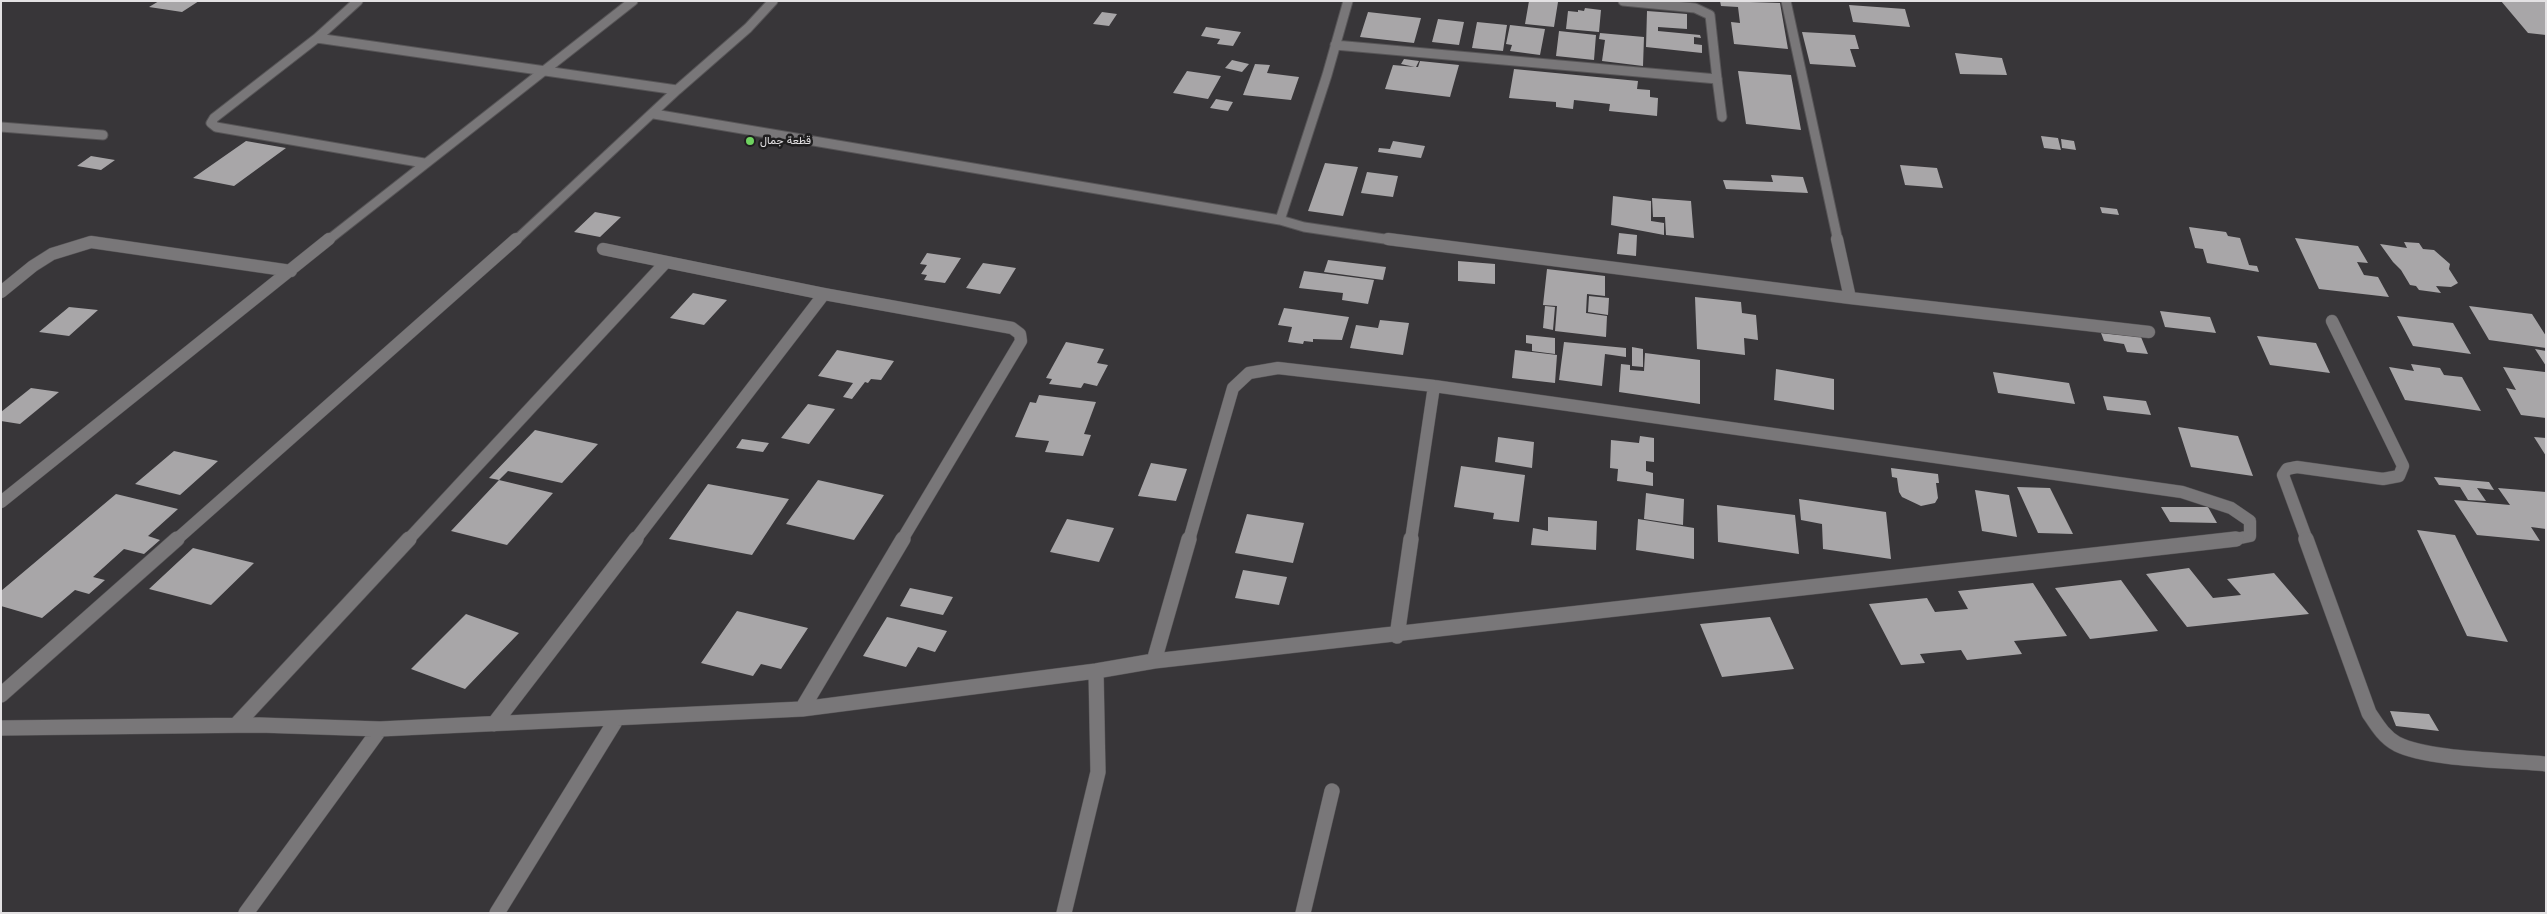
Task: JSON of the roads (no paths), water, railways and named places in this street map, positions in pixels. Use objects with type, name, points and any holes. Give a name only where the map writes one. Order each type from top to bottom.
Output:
[{"type":"street","points":[[358,1],[317,38],[214,118],[211,123],[216,127],[424,163]]},
{"type":"street","points":[[1,502],[424,163],[633,1]]},
{"type":"street","points":[[1,695],[538,222],[654,114],[677,90],[748,28],[773,1]]},
{"type":"street","points":[[1280,220],[1348,1]]},
{"type":"street","points":[[1622,1],[1694,8],[1710,15],[1722,116]]},
{"type":"street","points":[[1786,1],[1850,298]]},
{"type":"street","points":[[317,38],[677,90]]},
{"type":"street","points":[[1335,45],[1717,79]]},
{"type":"street","points":[[654,114],[1280,220],[1304,227],[1362,236],[1850,298],[2149,332]]},
{"type":"street","points":[[1,127],[103,135]]},
{"type":"street","points":[[1,292],[44,257],[65,246],[91,242],[291,271]]},
{"type":"street","points":[[603,249],[824,294],[1012,328],[1020,334],[1021,340],[802,710]]},
{"type":"street","points":[[236,725],[666,262]]},
{"type":"street","points":[[494,724],[824,294]]},
{"type":"street","points":[[2332,321],[2403,466],[2399,476],[2383,479],[2297,467],[2287,469],[2283,474],[2369,714],[2381,732],[2397,744],[2429,753],[2546,764]]},
{"type":"street","points":[[1,728],[236,725],[380,729],[616,720],[802,710],[1096,671],[1154,661],[1397,636],[1633,607],[2227,541],[2250,536],[2250,521],[2231,508],[2182,492],[1434,386],[1278,368],[1249,373],[1233,388],[1154,661]]},
{"type":"street","points":[[1397,636],[1434,386]]},
{"type":"street","points":[[1064,913],[1098,772],[1096,671]]},
{"type":"street","points":[[497,913],[616,720]]},
{"type":"street","points":[[246,913],[380,729]]},
{"type":"street","points":[[1303,913],[1332,790]]},
{"type":"place","name":"قطعة جمال","points":[[750,141]]}]
